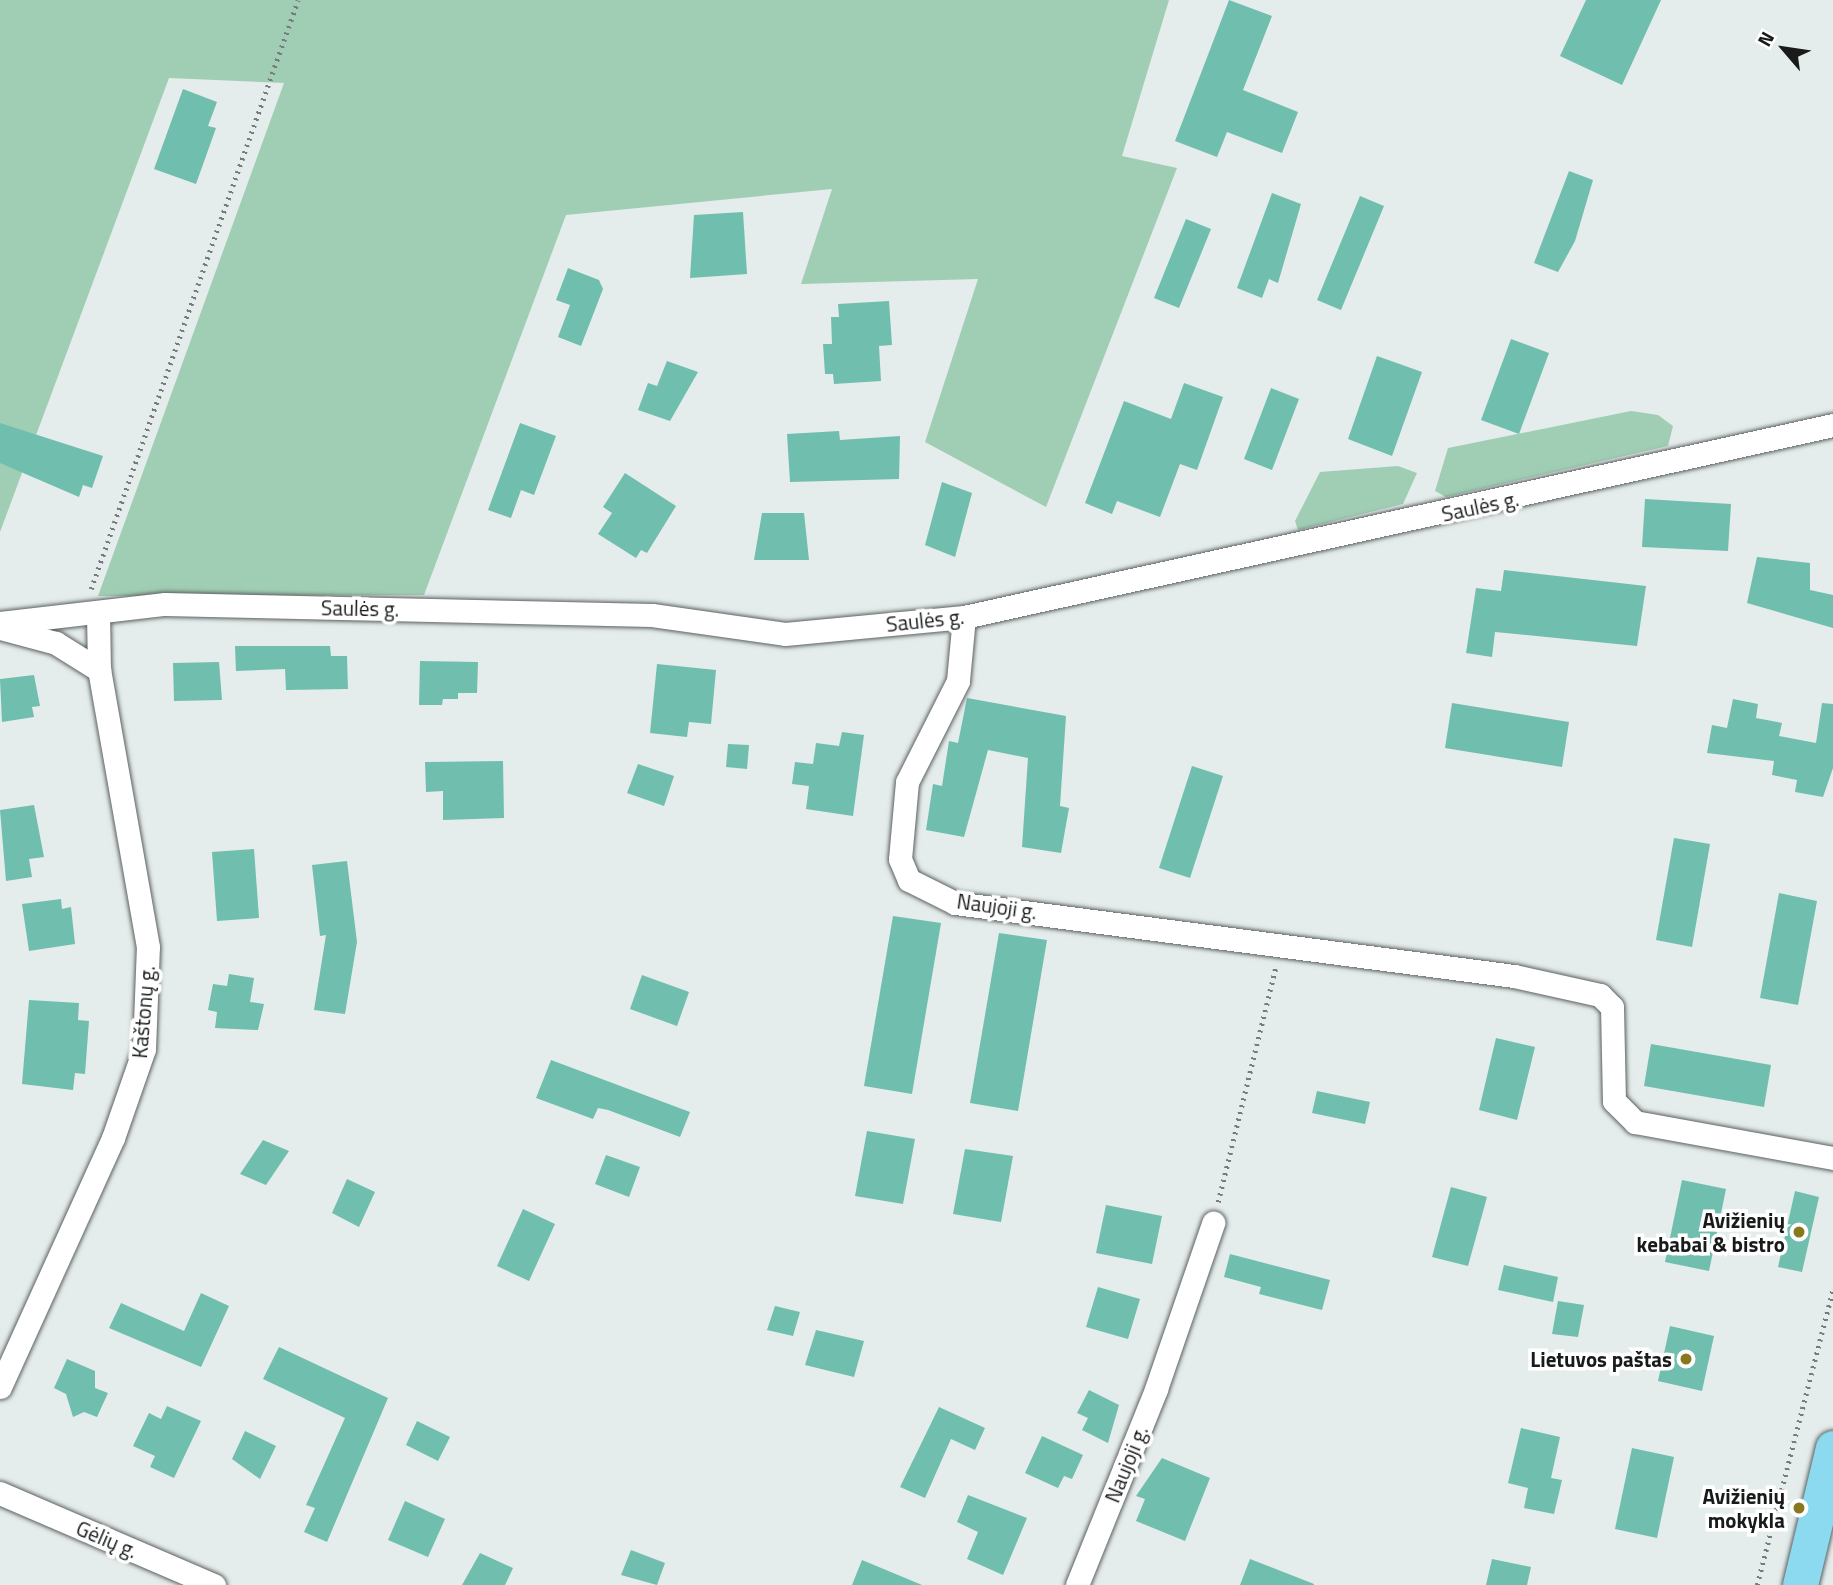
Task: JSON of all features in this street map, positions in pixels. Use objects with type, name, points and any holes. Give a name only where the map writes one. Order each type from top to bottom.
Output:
[{"type":"main road","points":[[1800,1585],[1833,1448]]},
{"type":"street","name":"Saulės g.","points":[[0,625],[165,604],[652,615],[785,634],[964,617],[1833,425]]},
{"type":"street","name":"Kaštonų g.","points":[[2,1373],[113,1138],[144,1049],[148,947],[99,670],[98,614]]},
{"type":"street","name":"Naujoji g.","points":[[964,617],[958,681],[907,782],[900,859],[909,880],[955,903],[1282,945],[1600,995],[1612,1007],[1614,1101],[1635,1122],[1833,1157]]},
{"type":"street","points":[[0,625],[56,643],[99,670]]},
{"type":"street","name":"Naujoji g.","points":[[1077,1585],[1156,1389],[1213,1223]]},
{"type":"street","name":"Gėlių g.","points":[[0,1493],[214,1585]]},
{"type":"path","points":[[98,614],[91,589],[298,0]]},
{"type":"path","points":[[1213,1223],[1282,945]]},
{"type":"path","points":[[1757,1585],[1833,1288]]},
{"type":"green space","points":[[0,0],[1169,0],[1122,156],[1177,168],[1046,507],[925,442],[978,279],[801,284],[832,189],[566,215],[424,595],[98,596],[284,83],[169,78],[0,532]]},
{"type":"green space","points":[[1631,411],[1658,415],[1673,426],[1668,446],[1446,497],[1435,491],[1448,448]]},
{"type":"green space","points":[[1398,466],[1417,473],[1403,504],[1298,530],[1295,521],[1320,472]]},
{"type":"building","points":[[1229,0],[1272,16],[1243,90],[1298,112],[1282,153],[1227,132],[1217,157],[1175,141]]},
{"type":"building","points":[[1586,0],[1661,0],[1622,85],[1560,56]]},
{"type":"building","points":[[183,89],[217,102],[208,126],[216,128],[196,184],[154,169]]},
{"type":"building","points":[[1569,171],[1593,180],[1575,241],[1558,272],[1534,263]]},
{"type":"building","points":[[1272,193],[1301,204],[1278,283],[1269,279],[1262,298],[1237,288]]},
{"type":"building","points":[[1360,196],[1384,206],[1341,310],[1317,300]]},
{"type":"building","points":[[743,212],[747,274],[690,278],[694,215]]},
{"type":"building","points":[[1186,219],[1211,229],[1179,308],[1154,298]]},
{"type":"building","points":[[568,268],[599,280],[603,289],[581,346],[558,337],[570,305],[556,300]]},
{"type":"building","points":[[889,301],[892,345],[879,346],[881,381],[834,384],[833,374],[825,374],[823,344],[832,344],[831,317],[839,317],[838,304]]},
{"type":"building","points":[[1511,339],[1549,353],[1519,434],[1481,420]]},
{"type":"building","points":[[1377,356],[1422,372],[1392,456],[1348,439]]},
{"type":"building","points":[[667,361],[698,372],[670,421],[638,410],[648,383],[657,386]]},
{"type":"building","points":[[1184,383],[1223,397],[1197,470],[1180,464],[1160,517],[1117,501],[1112,514],[1085,503],[1124,401],[1171,419]]},
{"type":"building","points":[[1271,388],[1299,399],[1272,470],[1244,459]]},
{"type":"building","points":[[0,423],[103,456],[92,488],[83,485],[79,497],[0,463]]},
{"type":"building","points":[[520,423],[556,436],[534,495],[521,490],[511,518],[488,510]]},
{"type":"building","points":[[839,431],[840,440],[900,436],[899,479],[790,482],[787,434]]},
{"type":"building","points":[[625,473],[676,506],[647,553],[641,550],[636,558],[598,534],[612,513],[603,507]]},
{"type":"building","points":[[942,482],[972,493],[955,557],[925,545]]},
{"type":"building","points":[[1645,499],[1731,504],[1728,551],[1642,547]]},
{"type":"building","points":[[762,513],[804,513],[809,560],[754,560]]},
{"type":"building","points":[[1757,557],[1810,563],[1810,590],[1833,595],[1833,628],[1747,603]]},
{"type":"building","points":[[1504,570],[1646,586],[1637,646],[1495,632],[1492,657],[1466,653],[1476,588],[1501,591]]},
{"type":"building","points":[[235,646],[330,646],[331,656],[347,656],[348,689],[286,690],[285,669],[236,671]]},
{"type":"building","points":[[420,661],[478,662],[477,693],[458,693],[458,699],[443,699],[442,705],[419,705]]},
{"type":"building","points":[[219,662],[222,700],[174,701],[173,663]]},
{"type":"building","points":[[657,664],[716,670],[711,724],[689,722],[687,737],[650,733]]},
{"type":"building","points":[[34,675],[40,706],[32,707],[34,717],[2,722],[0,679]]},
{"type":"building","points":[[967,698],[1066,716],[1060,806],[1069,808],[1061,853],[1022,847],[1028,758],[988,750],[964,837],[926,830],[933,784],[942,786],[949,741],[958,743]]},
{"type":"building","points":[[1733,699],[1758,704],[1756,718],[1782,723],[1779,736],[1816,743],[1822,703],[1833,704],[1833,768],[1823,797],[1795,792],[1797,780],[1772,775],[1774,761],[1707,753],[1712,725],[1727,728]]},
{"type":"building","points":[[1452,703],[1569,722],[1562,767],[1445,748]]},
{"type":"building","points":[[842,732],[864,735],[853,816],[806,809],[809,786],[792,784],[795,762],[813,764],[816,743],[839,746]]},
{"type":"building","points":[[728,744],[749,745],[747,769],[726,767]]},
{"type":"building","points":[[503,761],[504,818],[443,820],[443,791],[426,792],[425,762]]},
{"type":"building","points":[[638,764],[674,776],[664,806],[627,793]]},
{"type":"building","points":[[1192,766],[1223,776],[1190,878],[1159,868]]},
{"type":"building","points":[[34,805],[44,857],[29,859],[32,877],[6,881],[0,810]]},
{"type":"building","points":[[1674,838],[1710,844],[1692,947],[1656,940]]},
{"type":"building","points":[[254,849],[259,918],[217,921],[212,852]]},
{"type":"building","points":[[347,861],[357,942],[345,1014],[314,1010],[326,935],[320,936],[312,865]]},
{"type":"building","points":[[1779,893],[1817,901],[1798,1005],[1760,998]]},
{"type":"building","points":[[61,899],[62,909],[71,907],[75,944],[29,951],[22,904]]},
{"type":"building","points":[[893,916],[941,923],[912,1094],[864,1086]]},
{"type":"building","points":[[999,933],[1047,940],[1018,1111],[970,1103]]},
{"type":"building","points":[[229,974],[254,978],[250,1002],[264,1004],[258,1030],[215,1028],[217,1012],[208,1010],[213,984],[227,986]]},
{"type":"building","points":[[642,975],[689,992],[677,1026],[630,1009]]},
{"type":"building","points":[[29,1000],[79,1003],[78,1020],[89,1021],[85,1074],[75,1073],[73,1090],[22,1084]]},
{"type":"building","points":[[1496,1038],[1535,1047],[1517,1120],[1479,1110]]},
{"type":"building","points":[[1651,1044],[1771,1065],[1764,1107],[1644,1086]]},
{"type":"building","points":[[551,1060],[690,1112],[680,1137],[608,1110],[598,1108],[593,1119],[536,1098]]},
{"type":"building","points":[[1317,1091],[1370,1102],[1365,1124],[1312,1113]]},
{"type":"building","points":[[867,1131],[915,1139],[903,1204],[855,1196]]},
{"type":"building","points":[[263,1140],[289,1151],[266,1185],[240,1174]]},
{"type":"building","points":[[965,1149],[1013,1156],[1001,1222],[953,1214]]},
{"type":"building","points":[[606,1155],[640,1167],[629,1197],[595,1184]]},
{"type":"building","points":[[347,1179],[375,1192],[359,1227],[332,1213]]},
{"type":"building","points":[[1682,1180],[1726,1189],[1709,1271],[1665,1262]]},
{"type":"building","points":[[1451,1187],[1487,1197],[1468,1266],[1432,1257]]},
{"type":"building","name":"Avižienių kebabai & bistro","points":[[1795,1191],[1819,1197],[1802,1272],[1778,1267]]},
{"type":"building","points":[[1106,1205],[1162,1216],[1152,1264],[1096,1253]]},
{"type":"building","points":[[523,1209],[555,1224],[529,1281],[497,1266]]},
{"type":"building","points":[[1230,1254],[1330,1280],[1322,1310],[1259,1294],[1261,1287],[1224,1277]]},
{"type":"building","points":[[1504,1265],[1558,1277],[1553,1302],[1498,1290]]},
{"type":"building","points":[[1098,1287],[1140,1299],[1128,1339],[1086,1327]]},
{"type":"building","points":[[201,1293],[229,1306],[201,1367],[109,1328],[121,1303],[184,1331]]},
{"type":"building","points":[[1558,1301],[1584,1305],[1578,1337],[1552,1334]]},
{"type":"building","points":[[775,1306],[800,1312],[793,1336],[767,1330]]},
{"type":"building","name":"Lietuvos paštas","points":[[1670,1326],[1714,1336],[1702,1391],[1658,1381]]},
{"type":"building","points":[[816,1330],[864,1341],[854,1377],[805,1365]]},
{"type":"building","points":[[279,1347],[388,1398],[327,1542],[304,1532],[315,1508],[306,1505],[345,1418],[263,1379]]},
{"type":"building","points":[[67,1359],[95,1371],[95,1388],[108,1393],[97,1417],[84,1412],[73,1417],[66,1394],[54,1388]]},
{"type":"building","points":[[1089,1390],[1119,1405],[1108,1443],[1082,1430],[1088,1418],[1077,1413]]},
{"type":"building","points":[[167,1406],[201,1421],[174,1478],[150,1467],[155,1456],[133,1446],[149,1413],[161,1419]]},
{"type":"building","points":[[939,1407],[985,1428],[975,1450],[951,1439],[925,1498],[900,1487]]},
{"type":"building","points":[[417,1421],[450,1437],[438,1461],[406,1445]]},
{"type":"building","points":[[1521,1428],[1560,1437],[1551,1478],[1562,1480],[1554,1514],[1524,1508],[1528,1488],[1508,1483]]},
{"type":"building","points":[[245,1431],[276,1446],[260,1479],[232,1459]]},
{"type":"building","points":[[1042,1436],[1083,1455],[1072,1479],[1064,1476],[1058,1488],[1025,1473]]},
{"type":"building","points":[[1632,1448],[1674,1457],[1657,1538],[1615,1529]]},
{"type":"building","points":[[1162,1458],[1210,1478],[1185,1541],[1136,1521],[1145,1499],[1136,1496]]},
{"type":"building","points":[[968,1495],[1027,1518],[1003,1575],[967,1559],[978,1532],[957,1522]]},
{"type":"building","points":[[405,1501],[445,1519],[428,1557],[388,1540]]},
{"type":"building","points":[[631,1550],[665,1563],[657,1585],[621,1575]]},
{"type":"building","points":[[480,1553],[513,1568],[505,1585],[462,1585]]},
{"type":"building","points":[[1250,1559],[1314,1584],[1314,1585],[1240,1585]]},
{"type":"building","points":[[1492,1559],[1531,1567],[1527,1585],[1486,1585]]},
{"type":"building","points":[[862,1560],[922,1585],[852,1585]]},
{"type":"place","name":"Avižienių kebabai & bistro","points":[[1799,1232]]},
{"type":"place","name":"Lietuvos paštas","points":[[1686,1359]]},
{"type":"place","name":"Avižienių mokykla","points":[[1799,1508]]}]
